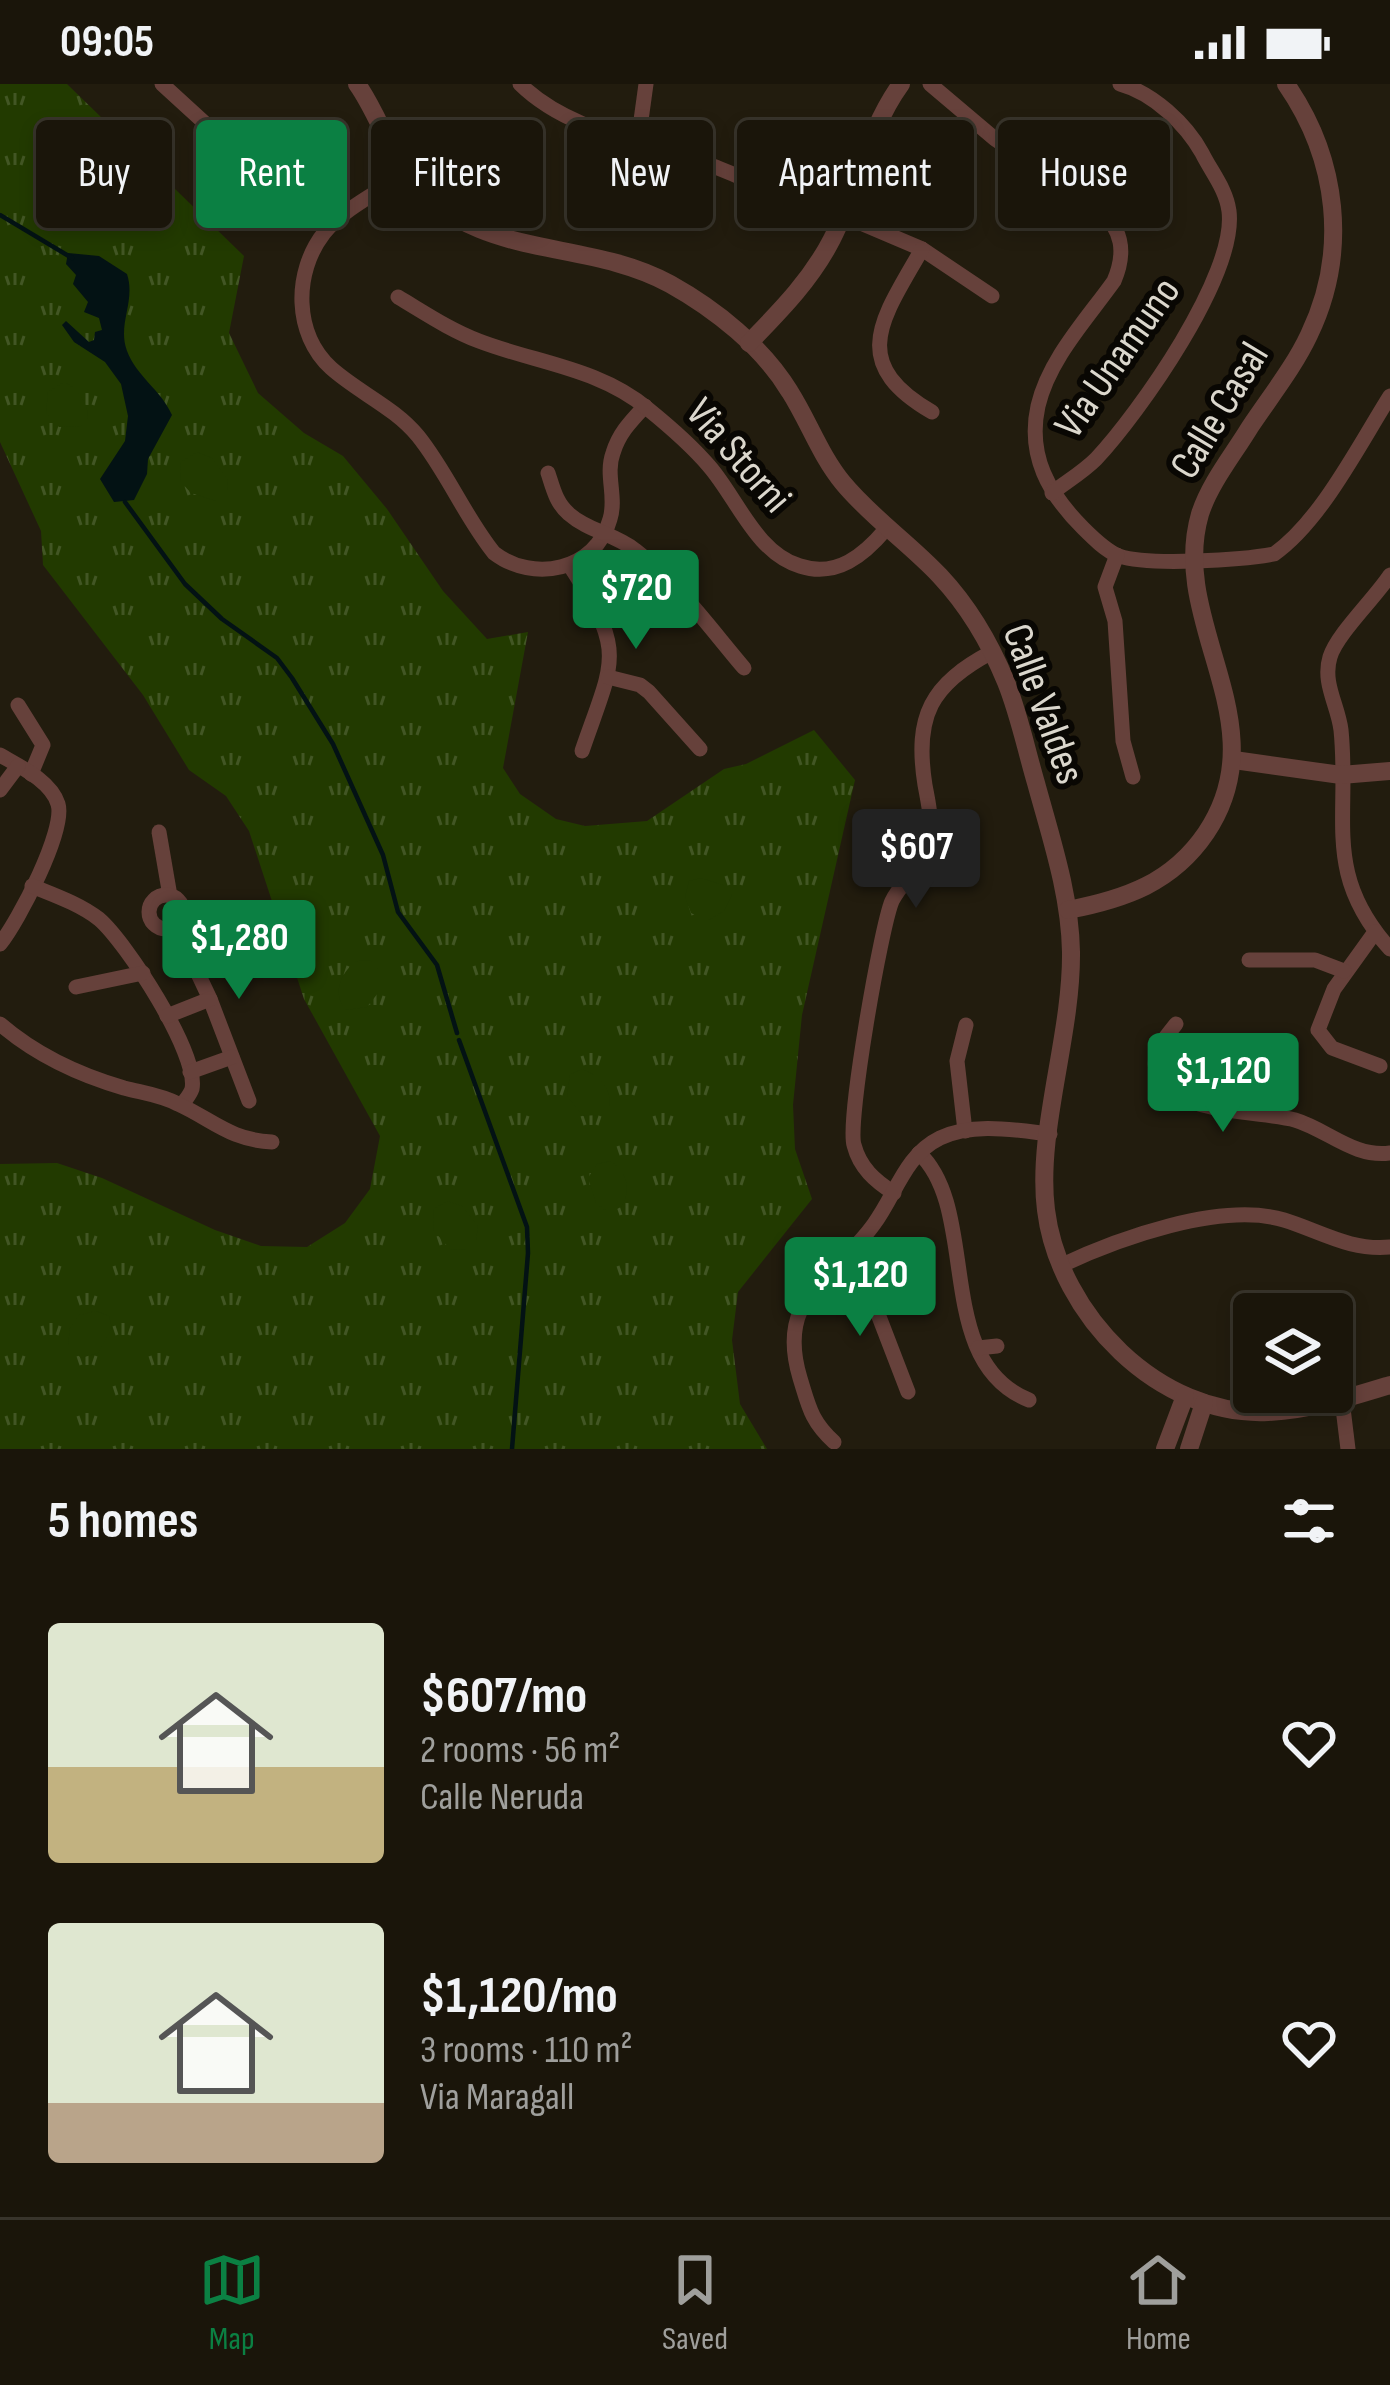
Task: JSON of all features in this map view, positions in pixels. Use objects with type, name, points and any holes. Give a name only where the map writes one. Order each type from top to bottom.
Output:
[{"type":"street","points":[[162,84],[201,120]]},
{"type":"street","name":"Calle Valdes","points":[[357,84],[377,120]]},
{"type":"street","points":[[520,84],[575,120]]},
{"type":"street","points":[[641,120],[646,84]]},
{"type":"street","points":[[881,120],[902,84]]},
{"type":"street","points":[[930,84],[995,139],[1100,210],[1119,234],[1120,267],[1114,281],[1056,363],[1039,404],[1038,460],[1052,493],[1117,556],[1153,562],[1274,554],[1291,543],[1390,396]]},
{"type":"street","name":"Via Unamuno","points":[[1052,493],[1092,463],[1128,421],[1209,294],[1225,253],[1229,214],[1222,186],[1192,134],[1134,88],[1120,84]]},
{"type":"street","name":"Calle Casal","points":[[1067,910],[1116,900],[1158,882],[1191,855],[1215,819],[1234,760],[1227,697],[1194,560],[1201,512],[1210,490],[1309,337],[1326,291],[1334,245],[1333,200],[1324,154],[1286,84]]},
{"type":"street","points":[[371,199],[323,234],[304,279],[301,301],[309,341],[334,371],[383,403],[420,438],[494,553],[521,568],[570,566],[586,556],[606,532],[612,515],[610,460],[622,430],[645,406]]},
{"type":"street","name":"Calle Valdes","points":[[477,228],[522,245],[582,253],[641,271],[694,299],[749,343],[792,395],[838,477],[962,600],[992,652],[1019,719],[1067,910],[1070,997],[1050,1134],[1046,1208],[1060,1265],[1075,1297],[1116,1346],[1171,1390],[1233,1406]]},
{"type":"street","points":[[749,343],[795,296],[836,228]]},
{"type":"street","points":[[873,228],[922,249],[992,296]]},
{"type":"street","points":[[922,249],[886,311],[877,344],[887,376],[908,398],[932,412]]},
{"type":"street","name":"Via Storni","points":[[398,296],[454,331],[584,373],[645,406],[708,464],[760,536],[790,563],[822,569],[841,566],[866,552],[886,529]]},
{"type":"street","points":[[548,473],[555,496],[568,514],[622,540],[658,568],[744,668]]},
{"type":"street","points":[[1117,556],[1105,587],[1115,621],[1123,741],[1133,777]]},
{"type":"street","points":[[570,566],[605,622],[611,647],[608,676],[582,751]]},
{"type":"street","points":[[1390,575],[1330,658],[1327,682],[1341,731],[1340,842],[1347,875],[1353,895],[1390,950]]},
{"type":"street","points":[[894,1192],[874,1180],[863,1166],[851,1127],[881,945],[891,904],[903,883],[915,874],[931,833],[920,748],[929,707],[962,668],[992,652]]},
{"type":"street","points":[[608,676],[649,692],[700,749]]},
{"type":"street","points":[[0,790],[25,770],[43,746],[18,705]]},
{"type":"street","points":[[0,755],[55,796],[59,807],[59,822],[32,886],[0,944]]},
{"type":"street","points":[[1234,760],[1341,775],[1390,771]]},
{"type":"street","points":[[160,832],[170,896],[183,910],[176,927],[249,1101]]},
{"type":"street","points":[[32,886],[97,918],[128,949],[167,1016],[190,1072],[192,1089],[182,1105]]},
{"type":"street","points":[[170,896],[153,902],[150,914],[158,927],[176,927]]},
{"type":"street","points":[[1375,932],[1344,971],[1318,1030],[1332,1048],[1380,1066]]},
{"type":"street","points":[[1249,960],[1315,960],[1344,971]]},
{"type":"street","points":[[76,988],[143,973]]},
{"type":"street","points":[[167,1016],[210,1000]]},
{"type":"street","points":[[1176,1024],[1156,1053],[1156,1069],[1178,1096],[1213,1109],[1279,1116],[1328,1133],[1353,1149],[1372,1155],[1390,1153]]},
{"type":"street","points":[[965,1131],[957,1061],[966,1025]]},
{"type":"street","points":[[4,1034],[83,1074],[182,1105],[238,1137],[272,1142]]},
{"type":"street","points":[[190,1072],[232,1057]]},
{"type":"street","points":[[834,1442],[814,1424],[794,1358],[799,1313],[816,1283],[860,1242],[904,1170],[945,1135],[989,1128],[1050,1134]]},
{"type":"street","points":[[919,1153],[942,1186],[978,1348],[1000,1382],[1029,1400]]},
{"type":"street","points":[[1060,1265],[1146,1232],[1216,1217],[1280,1218],[1342,1243],[1390,1247]]},
{"type":"street","points":[[836,1267],[878,1313],[908,1393]]},
{"type":"street","points":[[978,1348],[997,1346]]},
{"type":"street","name":"Calle Valdes","points":[[1353,1397],[1390,1385]]},
{"type":"street","points":[[1165,1449],[1194,1399]]},
{"type":"street","points":[[1189,1449],[1194,1399]]},
{"type":"street","points":[[1344,1413],[1348,1449]]},
{"type":"green space","points":[[0,84],[67,84],[104,120],[36,120],[36,228],[172,228],[172,186],[196,209],[196,228],[215,228],[244,256],[229,333],[258,393],[304,433],[343,456],[387,509],[443,591],[487,639],[528,632],[503,768],[520,794],[556,819],[585,826],[647,821],[724,769],[746,764],[814,730],[855,780],[802,1015],[793,1105],[795,1149],[812,1199],[738,1292],[732,1340],[740,1404],[767,1449],[0,1449],[0,1164],[57,1163],[261,1246],[307,1247],[345,1223],[370,1189],[380,1136],[304,999],[249,831],[226,796],[189,770],[143,695],[43,565],[41,531],[0,442]]},
{"type":"green space","points":[[64,382],[86,407],[88,418],[81,426],[59,427],[46,413],[48,392]]},
{"type":"green space","points":[[197,452],[212,458],[228,480],[227,490],[216,501],[191,493],[180,481],[181,462]]},
{"type":"green space","points":[[701,878],[723,885],[732,895],[724,911],[707,921],[691,913],[685,897],[689,881]]},
{"type":"green space","points":[[359,960],[371,961],[378,969],[378,993],[367,1007],[346,1010],[339,997],[340,983]]},
{"type":"green space","points":[[581,1069],[598,1078],[609,1094],[609,1106],[597,1115],[583,1116],[567,1096],[570,1075]]},
{"type":"green space","points":[[611,1161],[627,1188],[621,1207],[609,1213],[596,1203],[588,1178],[597,1164]]},
{"type":"green space","points":[[447,1201],[462,1206],[478,1226],[476,1240],[466,1250],[450,1249],[433,1230],[434,1209]]},
{"type":"green space","points":[[96,1311],[109,1316],[112,1328],[98,1353],[81,1358],[68,1345],[70,1328],[79,1315]]},
{"type":"shaded area","points":[[68,253],[99,256],[127,274],[127,351],[172,415],[148,459],[147,474],[134,500],[114,502],[100,479],[125,441],[128,416],[121,384],[105,362],[74,342],[62,325],[66,321],[89,342],[102,330],[99,318],[84,312],[88,302],[73,284],[76,275],[66,264]]},
{"type":"waterway","points":[[0,215],[72,258]]},
{"type":"waterway","points":[[125,502],[185,584],[222,619],[277,658],[292,678],[333,744],[383,855],[398,912],[437,965],[457,1033]]},
{"type":"waterway","points":[[459,1040],[527,1227],[512,1449]]}]
